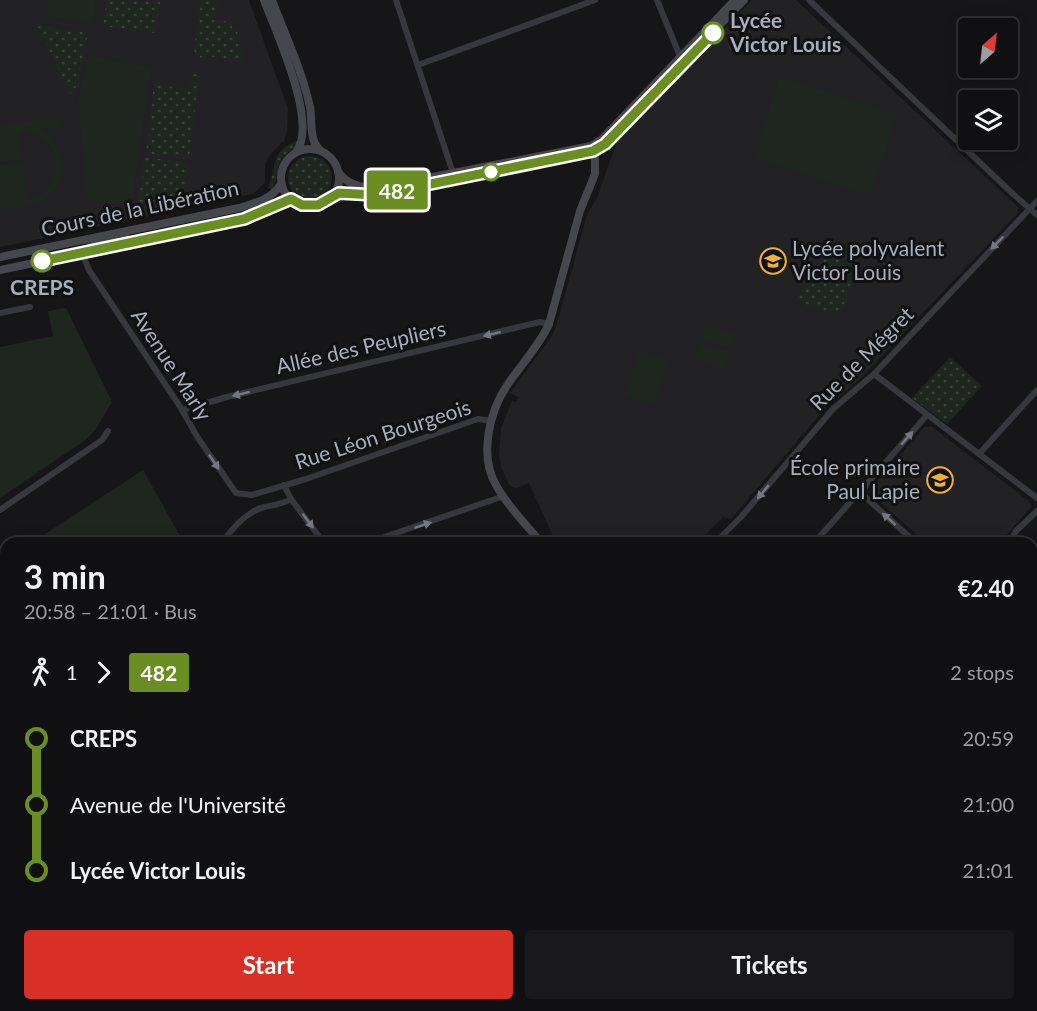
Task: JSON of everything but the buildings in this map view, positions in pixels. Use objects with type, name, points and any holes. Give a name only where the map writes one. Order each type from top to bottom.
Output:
[{"type":"main road","points":[[264,0],[302,109],[302,144],[288,158],[283,167],[281,184],[291,199],[302,205],[311,206],[324,203],[339,193],[376,195],[605,144],[735,0]]},
{"type":"main road","points":[[272,0],[306,90],[312,136],[317,147],[332,159],[338,172],[349,183],[377,188],[454,176]]},
{"type":"main road","points":[[683,58],[744,0]]},
{"type":"main road","points":[[536,537],[496,484],[488,457],[492,421],[501,394],[542,338],[549,324],[580,211],[595,174],[596,163],[592,148]]},
{"type":"main road","points":[[296,152],[309,149],[321,151]]},
{"type":"main road","points":[[333,195],[338,184],[338,172]]},
{"type":"main road","name":"Cours de la Libération","points":[[0,257],[256,203],[273,195],[281,184]]},
{"type":"main road","name":"Cours de la Libération","points":[[0,270],[244,219],[291,199]]},
{"type":"main road","points":[[82,253],[96,244],[135,234],[157,225]]},
{"type":"street","points":[[396,0],[454,176]]},
{"type":"street","points":[[418,65],[595,0]]},
{"type":"street","points":[[657,0],[683,58]]},
{"type":"street","points":[[809,0],[1037,215]]},
{"type":"street","name":"Rue de Mégret","points":[[721,537],[741,517],[833,409],[874,374],[1037,201]]},
{"type":"street","name":"Avenue Marly","points":[[82,253],[89,270],[236,493]]},
{"type":"street","points":[[0,313],[30,307]]},
{"type":"street","name":"Allée des Peupliers","points":[[182,410],[540,322],[549,324]]},
{"type":"street","points":[[874,374],[1037,498]]},
{"type":"street","points":[[979,454],[1037,390]]},
{"type":"street","points":[[819,537],[853,499],[862,494],[866,485],[927,415]]},
{"type":"street","name":"Rue Léon Bourgeois","points":[[236,493],[252,495],[478,419],[492,421]]},
{"type":"street","points":[[0,510],[102,440],[108,431]]},
{"type":"street","points":[[284,485],[291,499],[320,537]]},
{"type":"street","points":[[862,494],[905,537]]},
{"type":"street","points":[[385,537],[504,496]]},
{"type":"street","points":[[227,537],[248,513],[291,499]]},
{"type":"street","points":[[1012,537],[1037,511]]},
{"type":"shaded area","points":[[0,0],[249,0],[288,109],[287,132],[284,141],[271,153],[265,164],[265,183],[253,194],[0,247]]},
{"type":"shaded area","name":"Lycée polyvalent Victor Louis","points":[[752,0],[796,0],[1018,207],[1018,213],[863,376],[823,411],[731,519],[723,517],[703,537],[553,537],[529,483],[517,488],[509,484],[501,467],[499,455],[501,428],[512,401],[516,402],[518,397],[510,393],[556,327],[587,214],[597,198],[617,141]]},
{"type":"shaded area","name":"École primaire Paul Lapie","points":[[931,426],[1030,502],[1031,507],[1005,537],[919,537],[871,494],[872,487],[925,427]]},
{"type":"green space","points":[[48,0],[96,0],[93,23],[46,17]]},
{"type":"green space","points":[[107,0],[160,2],[156,33],[103,26]]},
{"type":"green space","points":[[201,0],[218,0],[216,20],[231,22],[232,28],[237,31],[244,61],[202,55],[202,58],[196,55],[194,49]]},
{"type":"green space","points":[[37,26],[88,33],[73,99]]},
{"type":"green space","points":[[88,55],[151,68],[132,205],[87,201],[78,101]]},
{"type":"green space","points":[[192,74],[199,75],[189,159],[146,153],[154,84],[189,89]]},
{"type":"green space","points":[[779,76],[897,114],[871,194],[851,191],[755,158]]},
{"type":"green space","points":[[61,118],[61,127],[40,129],[49,137],[60,156],[62,166],[58,186],[51,195],[31,206],[0,209],[0,164],[23,162],[27,200],[41,194],[50,184],[55,173],[55,160],[52,149],[44,139],[33,133],[19,132],[22,160],[0,162],[0,124]]},
{"type":"green space","points":[[300,140],[282,159],[274,186],[272,189],[268,188],[279,153],[290,144]]},
{"type":"green space","points":[[310,156],[325,163],[332,178],[325,193],[310,200],[295,193],[288,178],[295,163]]},
{"type":"green space","points":[[145,157],[188,163],[182,209],[136,219]]},
{"type":"green space","points":[[835,243],[861,251],[843,309],[837,313],[831,312],[795,301]]},
{"type":"green space","points":[[66,308],[112,402],[96,429],[87,439],[0,498],[0,347],[53,336],[48,311]]},
{"type":"green space","points":[[707,324],[737,333],[731,349],[702,340]]},
{"type":"green space","points":[[700,344],[730,354],[725,370],[695,360]]},
{"type":"green space","points":[[639,351],[668,360],[654,405],[625,396]]},
{"type":"green space","points":[[950,357],[982,386],[947,424],[912,398]]},
{"type":"green space","points":[[143,470],[181,537],[41,537]]},
{"type":"bus line","name":"482","points":[[42,261],[244,219],[291,199],[302,205],[318,205],[339,193],[376,195],[593,151],[605,144],[713,33]]},
{"type":"place","name":"Lycée Victor Louis","points":[[713,33]]},
{"type":"place","name":"CREPS","points":[[42,261]]},
{"type":"place","name":"Lycée polyvalent Victor Louis","points":[[773,261]]},
{"type":"place","name":"École primaire Paul Lapie","points":[[940,480]]}]
